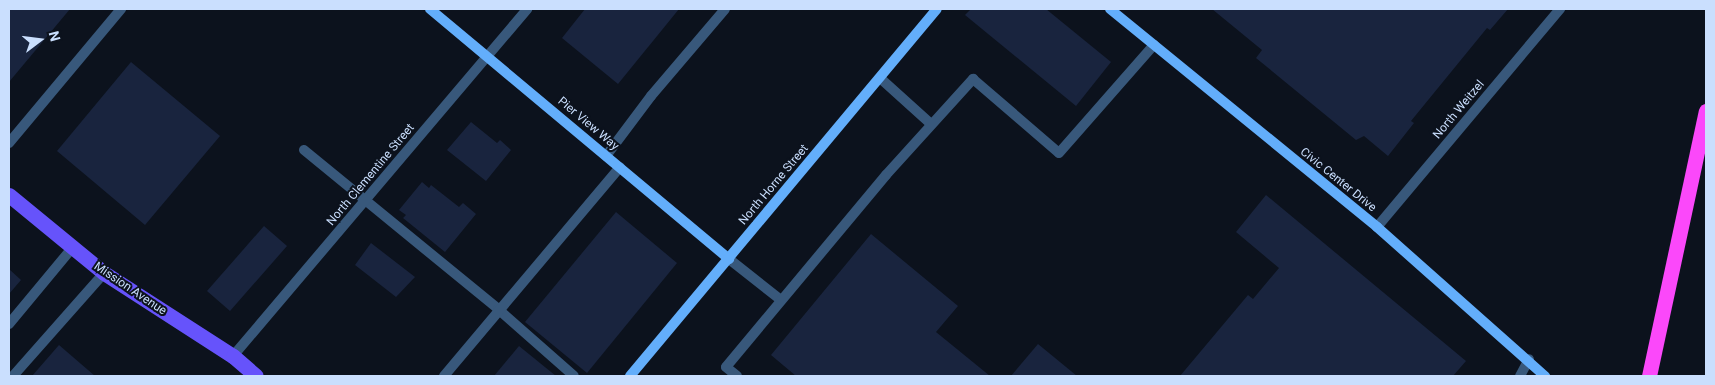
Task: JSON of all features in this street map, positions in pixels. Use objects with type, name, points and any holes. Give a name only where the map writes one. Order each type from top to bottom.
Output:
[{"type":"highway","points":[[1649,376],[1706,111]]},
{"type":"main road","name":"Mission Avenue","points":[[9,195],[104,273],[233,356],[256,376]]},
{"type":"street","points":[[9,143],[121,9]]},
{"type":"street","name":"Pier View Way","points":[[430,9],[729,259]]},
{"type":"street","name":"North Clementine Street","points":[[233,356],[526,9]]},
{"type":"street","points":[[606,156],[651,96],[725,9]]},
{"type":"street","name":"North Horne Street","points":[[630,376],[937,9]]},
{"type":"street","name":"Civic Center Drive","points":[[1110,9],[1377,227],[1529,359],[1545,376]]},
{"type":"street","name":"North Weitzel","points":[[1377,227],[1560,9]]},
{"type":"street","points":[[737,376],[726,367],[931,124],[973,79],[1059,154],[1154,45]]},
{"type":"street","points":[[880,78],[931,124]]},
{"type":"street","points":[[304,150],[498,309],[574,376]]},
{"type":"street","points":[[444,376],[498,309],[620,167]]},
{"type":"street","points":[[9,324],[72,248]]},
{"type":"street","points":[[729,259],[781,300]]},
{"type":"street","points":[[13,376],[104,273]]},
{"type":"street","points":[[1520,376],[1529,359]]},
{"type":"building","points":[[9,9],[70,9],[9,82]]},
{"type":"building","points":[[585,9],[679,9],[618,84],[562,38]]},
{"type":"building","points":[[971,9],[1046,9],[1111,62],[1076,106],[965,15]]},
{"type":"building","points":[[1212,9],[1508,9],[1490,30],[1487,28],[1411,121],[1414,123],[1388,156],[1364,136],[1356,140],[1256,58],[1262,50]]},
{"type":"building","points":[[131,62],[220,136],[145,225],[57,151]]},
{"type":"building","points":[[471,122],[497,143],[500,140],[511,150],[486,181],[447,150]]},
{"type":"building","points":[[422,182],[429,188],[431,185],[459,207],[463,203],[476,214],[445,252],[403,218],[406,215],[399,210]]},
{"type":"building","points":[[1266,195],[1466,361],[1453,376],[1180,376],[1248,295],[1253,299],[1279,268],[1236,232]]},
{"type":"building","points":[[616,212],[677,263],[587,373],[525,322]]},
{"type":"building","points":[[264,226],[287,246],[230,311],[207,291]]},
{"type":"building","points":[[871,234],[958,306],[936,332],[990,376],[796,376],[771,355]]},
{"type":"building","points":[[371,243],[415,277],[396,297],[355,265]]},
{"type":"building","points":[[9,269],[21,280],[9,294]]},
{"type":"building","points":[[1038,344],[1077,376],[1011,376]]},
{"type":"building","points":[[59,345],[95,376],[32,376]]},
{"type":"building","points":[[519,346],[556,376],[494,376]]}]
